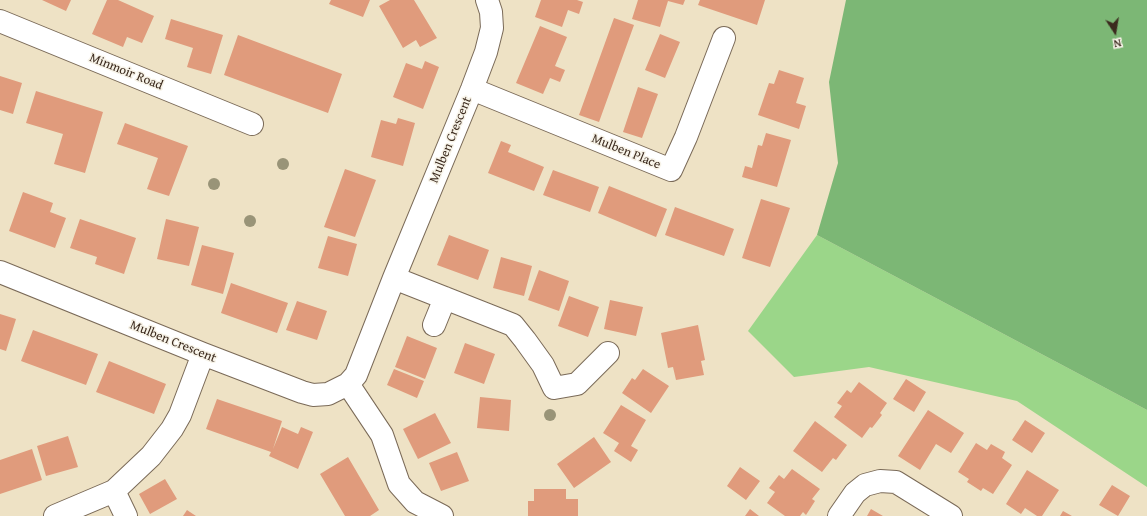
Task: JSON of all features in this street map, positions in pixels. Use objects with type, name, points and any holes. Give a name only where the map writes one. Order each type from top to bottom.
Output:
[{"type":"street","name":"Mulben Crescent","points":[[0,272],[203,354],[313,395],[328,394],[348,384],[356,375],[486,52],[492,28],[491,12],[487,0]]},
{"type":"street","name":"Minmoir Road","points":[[0,21],[252,124]]},
{"type":"street","name":"Mulben Place","points":[[472,89],[671,170],[686,137],[724,38]]},
{"type":"street","points":[[394,278],[513,325],[526,340],[543,365],[554,388],[577,384],[608,353]]},
{"type":"street","points":[[434,325],[445,298]]},
{"type":"street","points":[[55,516],[114,491],[151,456],[172,429],[180,415],[203,354]]},
{"type":"street","points":[[348,384],[382,435],[399,484],[415,502],[442,516]]},
{"type":"street","points":[[839,516],[854,493],[865,485],[880,481],[896,482],[951,516]]},
{"type":"street","points":[[114,491],[126,516]]},
{"type":"green space","points":[[846,0],[1147,0],[1147,410],[817,235],[838,163],[829,82]]},
{"type":"green space","points":[[817,235],[1147,410],[1147,487],[1017,401],[869,367],[794,377],[748,331]]},
{"type":"building","points":[[42,0],[71,0],[66,11]]},
{"type":"building","points":[[107,0],[118,0],[154,16],[142,43],[127,37],[123,47],[92,34]]},
{"type":"building","points":[[331,0],[370,0],[363,17],[329,4]]},
{"type":"building","points":[[390,0],[414,0],[437,38],[420,47],[416,40],[403,48],[379,6]]},
{"type":"building","points":[[541,0],[577,0],[583,2],[579,14],[568,10],[562,27],[535,17]]},
{"type":"building","points":[[638,0],[685,0],[683,5],[668,1],[660,27],[632,19]]},
{"type":"building","points":[[700,0],[765,0],[757,25],[698,5]]},
{"type":"building","points":[[614,18],[634,25],[599,122],[579,115]]},
{"type":"building","points":[[171,19],[223,35],[211,74],[187,67],[193,48],[165,39]]},
{"type":"building","points":[[540,26],[567,37],[555,66],[565,70],[560,82],[550,78],[543,94],[516,83]]},
{"type":"building","points":[[660,34],[680,42],[665,78],[645,70]]},
{"type":"building","points":[[238,35],[342,74],[328,113],[224,75]]},
{"type":"building","points":[[425,61],[439,67],[423,109],[393,97],[406,63],[422,69]]},
{"type":"building","points":[[779,70],[804,78],[796,103],[806,106],[799,129],[758,115],[769,83],[774,84]]},
{"type":"building","points":[[0,76],[22,83],[13,114],[0,110]]},
{"type":"building","points":[[638,87],[658,94],[642,138],[623,132]]},
{"type":"building","points":[[36,91],[103,112],[85,173],[54,164],[63,134],[26,123]]},
{"type":"building","points":[[398,118],[415,123],[403,166],[371,157],[381,120],[396,124]]},
{"type":"building","points":[[125,123],[188,146],[169,196],[147,189],[158,158],[117,144]]},
{"type":"building","points":[[766,133],[791,140],[777,187],[742,177],[745,166],[752,168],[758,145],[762,146]]},
{"type":"building","points":[[501,141],[511,145],[508,152],[544,167],[534,191],[488,173]]},
{"type":"building","points":[[345,169],[376,180],[355,237],[324,227]]},
{"type":"building","points":[[553,170],[599,187],[590,212],[543,195]]},
{"type":"building","points":[[609,186],[667,209],[656,237],[598,213]]},
{"type":"building","points":[[23,192],[53,203],[50,212],[66,218],[55,248],[9,231]]},
{"type":"building","points":[[761,199],[790,208],[770,267],[742,258]]},
{"type":"building","points":[[675,207],[734,229],[724,256],[665,235]]},
{"type":"building","points":[[80,219],[136,238],[124,274],[95,264],[97,257],[70,248]]},
{"type":"building","points":[[166,219],[199,227],[189,266],[157,259]]},
{"type":"building","points":[[449,235],[489,250],[478,280],[437,265]]},
{"type":"building","points":[[328,236],[357,244],[348,276],[318,268]]},
{"type":"building","points":[[202,245],[234,253],[223,294],[191,285]]},
{"type":"building","points":[[501,257],[532,266],[524,296],[493,288]]},
{"type":"building","points":[[539,270],[569,281],[559,311],[528,300]]},
{"type":"building","points":[[231,283],[288,303],[277,333],[221,313]]},
{"type":"building","points":[[569,296],[599,307],[588,337],[558,326]]},
{"type":"building","points":[[610,300],[643,307],[636,336],[604,329]]},
{"type":"building","points":[[297,301],[327,311],[317,340],[286,330]]},
{"type":"building","points":[[0,314],[16,319],[6,351],[0,349]]},
{"type":"building","points":[[698,325],[705,360],[701,361],[704,375],[676,380],[673,367],[668,368],[661,333]]},
{"type":"building","points":[[33,330],[98,354],[86,385],[21,361]]},
{"type":"building","points":[[407,336],[437,348],[425,379],[395,367]]},
{"type":"building","points":[[465,343],[495,354],[484,384],[454,373]]},
{"type":"building","points":[[109,361],[166,384],[154,414],[96,392]]},
{"type":"building","points":[[394,369],[424,381],[417,398],[387,385]]},
{"type":"building","points":[[643,369],[669,386],[651,413],[622,393],[632,378],[635,380]]},
{"type":"building","points":[[906,379],[926,392],[914,412],[893,399]]},
{"type":"building","points":[[859,382],[887,403],[880,413],[882,415],[862,438],[834,417],[842,406],[837,403],[847,390],[851,393]]},
{"type":"building","points":[[480,397],[511,400],[509,431],[477,428]]},
{"type":"building","points":[[217,399],[282,421],[273,449],[282,427],[298,434],[301,427],[313,432],[298,469],[269,456],[271,452],[206,429]]},
{"type":"building","points":[[621,405],[646,420],[631,446],[638,450],[631,462],[614,451],[619,443],[603,433]]},
{"type":"building","points":[[928,410],[964,433],[951,453],[936,444],[920,470],[898,456]]},
{"type":"building","points":[[435,413],[451,443],[418,459],[403,429]]},
{"type":"building","points":[[1025,420],[1045,433],[1032,453],[1012,440]]},
{"type":"building","points":[[815,421],[847,445],[836,460],[833,458],[822,472],[793,451]]},
{"type":"building","points":[[68,436],[78,467],[46,476],[37,446]]},
{"type":"building","points":[[594,437],[611,462],[574,488],[557,464]]},
{"type":"building","points":[[976,443],[987,450],[991,444],[1005,452],[1002,458],[1012,465],[993,494],[983,488],[981,491],[967,482],[969,479],[958,472]]},
{"type":"building","points":[[32,449],[42,480],[0,494],[0,460]]},
{"type":"building","points":[[457,452],[469,481],[441,491],[429,463]]},
{"type":"building","points":[[348,457],[379,510],[370,516],[345,516],[320,474]]},
{"type":"building","points":[[740,467],[760,481],[746,500],[727,486]]},
{"type":"building","points":[[792,469],[820,489],[812,499],[815,501],[806,515],[803,512],[800,516],[785,516],[767,503],[775,492],[769,488],[779,475],[784,479]]},
{"type":"building","points":[[1027,470],[1059,490],[1042,516],[1037,516],[1025,508],[1021,514],[1006,504]]},
{"type":"building","points":[[165,479],[177,499],[150,514],[139,494]]},
{"type":"building","points":[[1112,485],[1130,496],[1118,516],[1099,505]]},
{"type":"building","points":[[534,489],[566,489],[566,499],[578,499],[578,516],[528,516],[528,501],[534,501]]},
{"type":"building","points":[[750,509],[759,516],[745,516]]},
{"type":"building","points":[[871,509],[883,516],[867,516]]},
{"type":"building","points":[[187,510],[196,516],[183,516]]},
{"type":"building","points":[[1063,511],[1072,516],[1060,516]]}]
